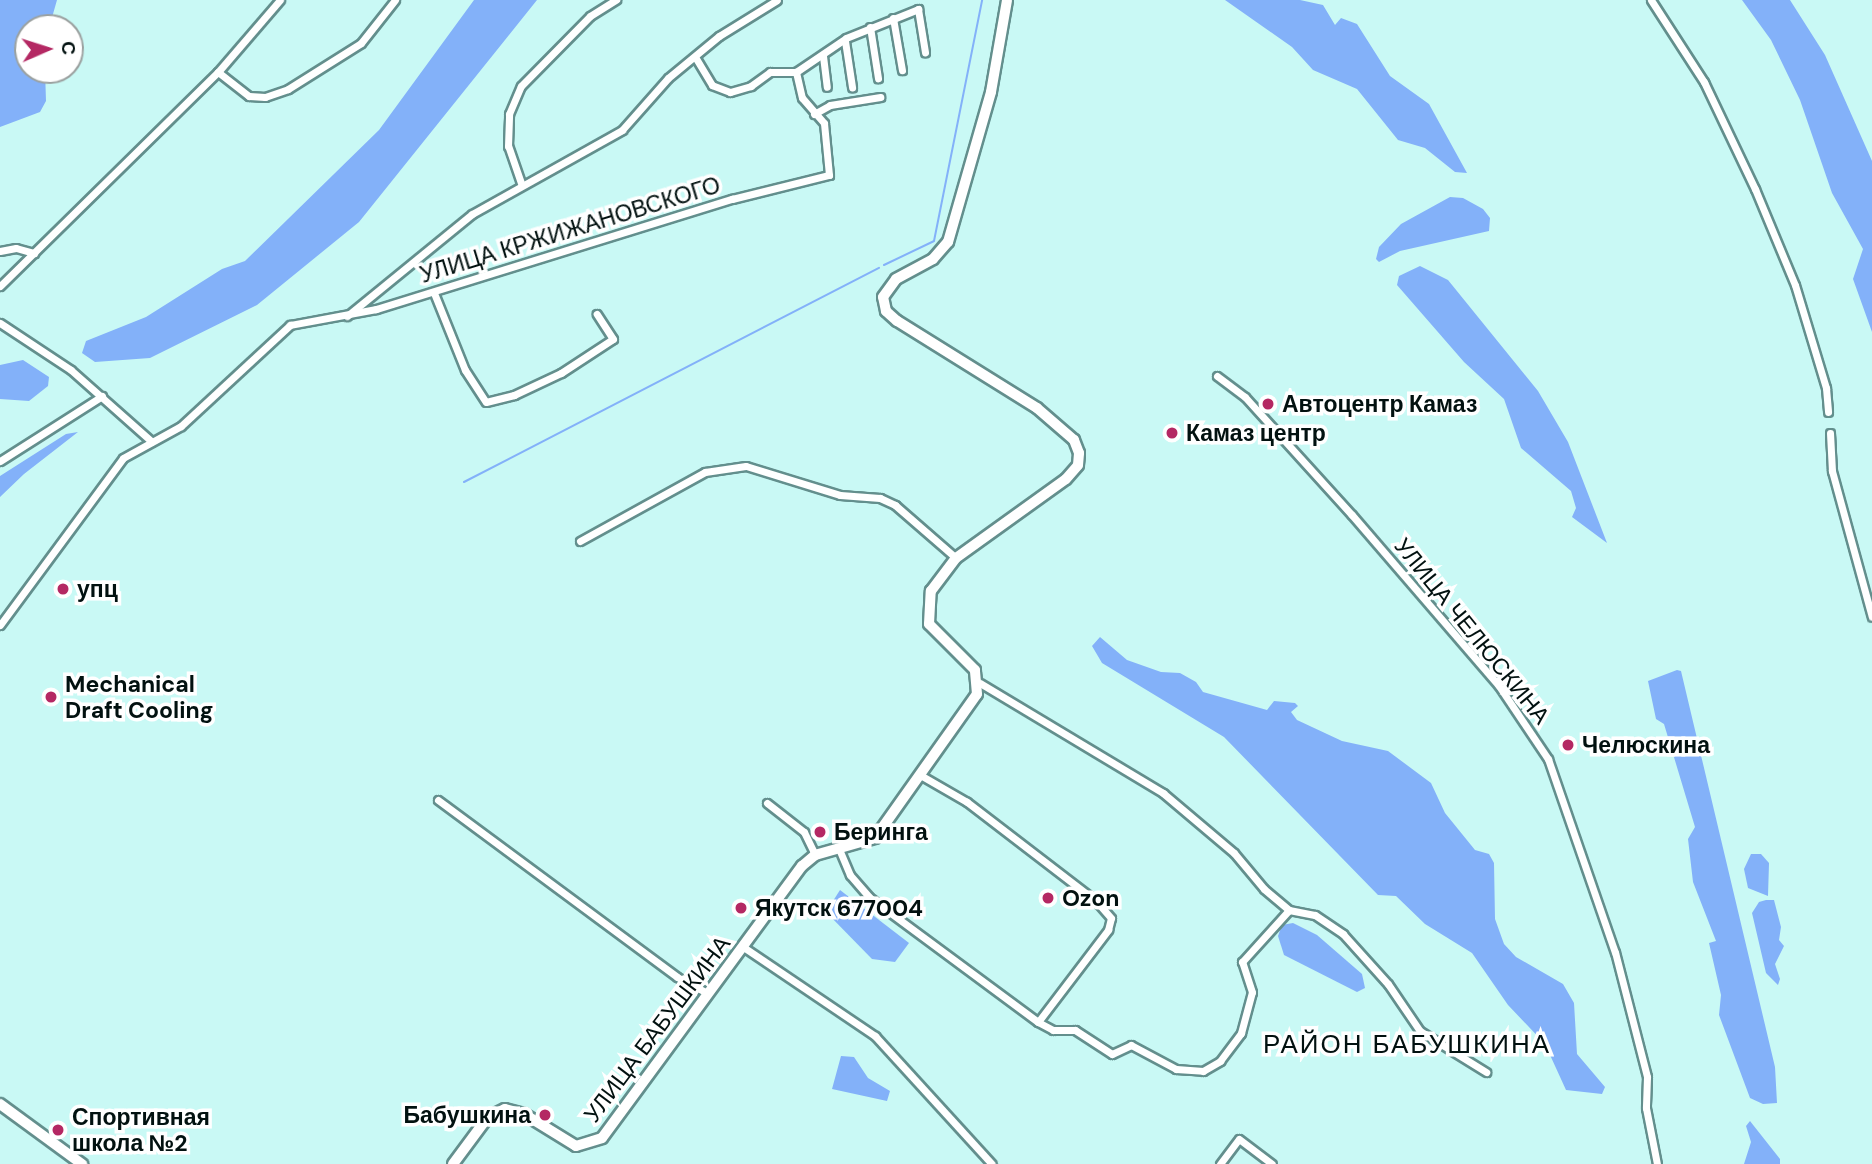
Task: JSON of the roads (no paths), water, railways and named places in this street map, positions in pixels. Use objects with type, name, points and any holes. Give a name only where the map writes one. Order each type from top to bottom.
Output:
[{"type":"street","points":[[0,286],[72,210],[218,72],[280,0]]},
{"type":"street","points":[[218,72],[250,96],[265,97],[288,89],[361,43],[395,0]]},
{"type":"street","points":[[521,183],[508,146],[509,114],[521,86],[590,16],[616,0]]},
{"type":"street","name":"УЛИЦА КРЖИЖАНОВСКОГО","points":[[347,316],[393,282],[456,225],[521,183],[622,130],[668,78],[777,0]]},
{"type":"street","points":[[1007,0],[991,92],[948,242],[933,259],[896,279],[883,297],[886,311],[897,321],[1037,408],[1074,440],[1080,453],[1078,465],[1066,480],[956,558],[931,591],[929,624],[971,664],[980,683],[1163,793],[1234,853],[1264,889],[1289,910],[1315,915],[1343,934],[1388,984],[1420,1031],[1486,1072]]},
{"type":"street","points":[[1651,0],[1704,82],[1755,189],[1795,285],[1826,388],[1828,412]]},
{"type":"street","points":[[695,57],[712,85],[730,92],[751,86],[770,72],[796,72],[870,27],[918,9],[925,52]]},
{"type":"street","points":[[893,18],[902,71]]},
{"type":"street","points":[[870,27],[878,78]]},
{"type":"street","points":[[845,41],[852,87]]},
{"type":"street","points":[[822,57],[827,87]]},
{"type":"street","points":[[796,72],[802,98],[814,114],[830,105],[880,97]]},
{"type":"street","name":"УЛИЦА КРЖИЖАНОВСКОГО","points":[[0,625],[118,463],[181,426],[290,325],[347,316],[434,293],[829,176],[824,123],[814,114]]},
{"type":"street","points":[[0,251],[16,248],[33,253]]},
{"type":"street","points":[[434,293],[465,370],[486,402],[514,396],[561,373],[613,340],[597,314]]},
{"type":"street","points":[[0,323],[102,396],[152,442]]},
{"type":"street","name":"УЛИЦА ЧЕЛЮСКИНА","points":[[1217,376],[1244,397],[1352,516],[1499,687],[1548,759],[1615,952],[1647,1077],[1646,1102],[1657,1164]]},
{"type":"street","points":[[0,461],[102,396]]},
{"type":"street","points":[[1830,433],[1832,471],[1872,617]]},
{"type":"street","points":[[580,541],[705,472],[746,466],[840,495],[880,498],[895,505],[956,558]]},
{"type":"street","points":[[767,803],[804,832],[815,855],[875,838],[922,776],[977,694],[980,683]]},
{"type":"street","points":[[922,776],[967,802],[1026,852],[1096,901],[1111,918],[1108,930],[1038,1022]]},
{"type":"street","points":[[438,800],[677,976],[707,993]]},
{"type":"street","points":[[839,849],[850,876],[869,897],[1038,1022],[1053,1030],[1075,1030],[1112,1054],[1132,1045],[1176,1069],[1203,1071],[1220,1061],[1241,1032],[1252,998],[1242,962],[1289,910]]},
{"type":"street","name":"УЛИЦА БАБУШКИНА","points":[[453,1164],[487,1118],[505,1109],[524,1114],[576,1146],[596,1142],[802,866],[815,855]]},
{"type":"street","points":[[742,946],[868,1030],[992,1164]]},
{"type":"street","points":[[0,1104],[82,1164]]},
{"type":"street","points":[[1220,1164],[1239,1139],[1272,1164]]},
{"type":"water","points":[[0,0],[57,0],[53,14],[14,14],[14,84],[45,84],[46,101],[40,112],[0,127]]},
{"type":"water","points":[[474,0],[537,0],[359,222],[257,305],[150,358],[95,362],[82,353],[86,341],[146,317],[222,269],[245,261],[379,130]]},
{"type":"water","points":[[1225,0],[1300,0],[1323,5],[1335,25],[1341,18],[1357,24],[1390,76],[1429,104],[1467,173],[1455,172],[1425,148],[1398,140],[1357,89],[1313,70],[1292,47]]},
{"type":"water","points":[[1742,0],[1790,0],[1825,55],[1872,161],[1872,332],[1853,279],[1863,249],[1832,193],[1800,100],[1771,40]]},
{"type":"water","points":[[1450,197],[1463,198],[1483,209],[1490,218],[1489,231],[1400,251],[1379,262],[1376,259],[1379,247],[1401,224]]},
{"type":"water","points":[[1420,266],[1448,280],[1538,391],[1568,442],[1607,543],[1572,517],[1576,508],[1571,491],[1521,448],[1504,399],[1464,362],[1397,285],[1399,276]]},
{"type":"water","points":[[23,360],[49,377],[48,386],[29,401],[0,399],[0,365]]},
{"type":"water","points":[[78,432],[24,474],[0,497],[0,476],[66,434]]},
{"type":"water","points":[[1100,637],[1127,660],[1161,672],[1180,673],[1196,682],[1203,692],[1267,710],[1274,701],[1295,703],[1298,706],[1291,712],[1297,720],[1342,741],[1388,751],[1431,783],[1445,813],[1475,850],[1489,854],[1494,863],[1495,919],[1504,944],[1516,957],[1563,984],[1574,1003],[1577,1054],[1605,1087],[1602,1094],[1566,1090],[1545,1044],[1508,1005],[1472,953],[1425,924],[1396,896],[1378,895],[1224,737],[1102,663],[1092,646]]},
{"type":"water","points":[[1677,670],[1681,671],[1775,1067],[1777,1103],[1763,1104],[1750,1098],[1719,1015],[1721,995],[1709,943],[1716,941],[1693,882],[1688,839],[1695,827],[1664,724],[1656,719],[1648,681]]},
{"type":"water","points":[[1751,854],[1761,854],[1769,863],[1768,896],[1748,888],[1744,869]]},
{"type":"water","points":[[840,890],[909,943],[895,962],[872,959],[826,912]]},
{"type":"water","points":[[1774,900],[1781,927],[1779,940],[1784,946],[1775,964],[1780,979],[1778,985],[1766,973],[1752,913],[1759,902]]},
{"type":"water","points":[[1293,923],[1317,935],[1362,974],[1365,988],[1357,992],[1284,955],[1278,936],[1282,925]]},
{"type":"water","points":[[841,1056],[854,1057],[868,1078],[890,1091],[887,1101],[832,1089]]},
{"type":"water","points":[[1750,1121],[1780,1159],[1780,1164],[1744,1164],[1751,1142],[1746,1126]]},
{"type":"waterway","points":[[884,265],[934,241],[982,0]]},
{"type":"waterway","points":[[464,482],[879,268]]},
{"type":"place","name":"Автоцентр Камаз","points":[[1268,404]]},
{"type":"place","name":"Камаз центр","points":[[1172,433]]},
{"type":"place","name":"упц","points":[[63,589]]},
{"type":"place","name":"Mechanical Draft Cooling","points":[[51,697]]},
{"type":"place","name":"Челюскина","points":[[1568,745]]},
{"type":"place","name":"Беринга","points":[[820,832]]},
{"type":"place","name":"Ozon","points":[[1048,898]]},
{"type":"place","name":"Якутск 677004","points":[[741,908]]},
{"type":"place","name":"Бабушкина","points":[[545,1115]]},
{"type":"place","name":"Спортивная школа №2","points":[[58,1130]]},
{"type":"district","name":"РАЙОН БАБУШКИНА","points":[[1407,1045]]}]
